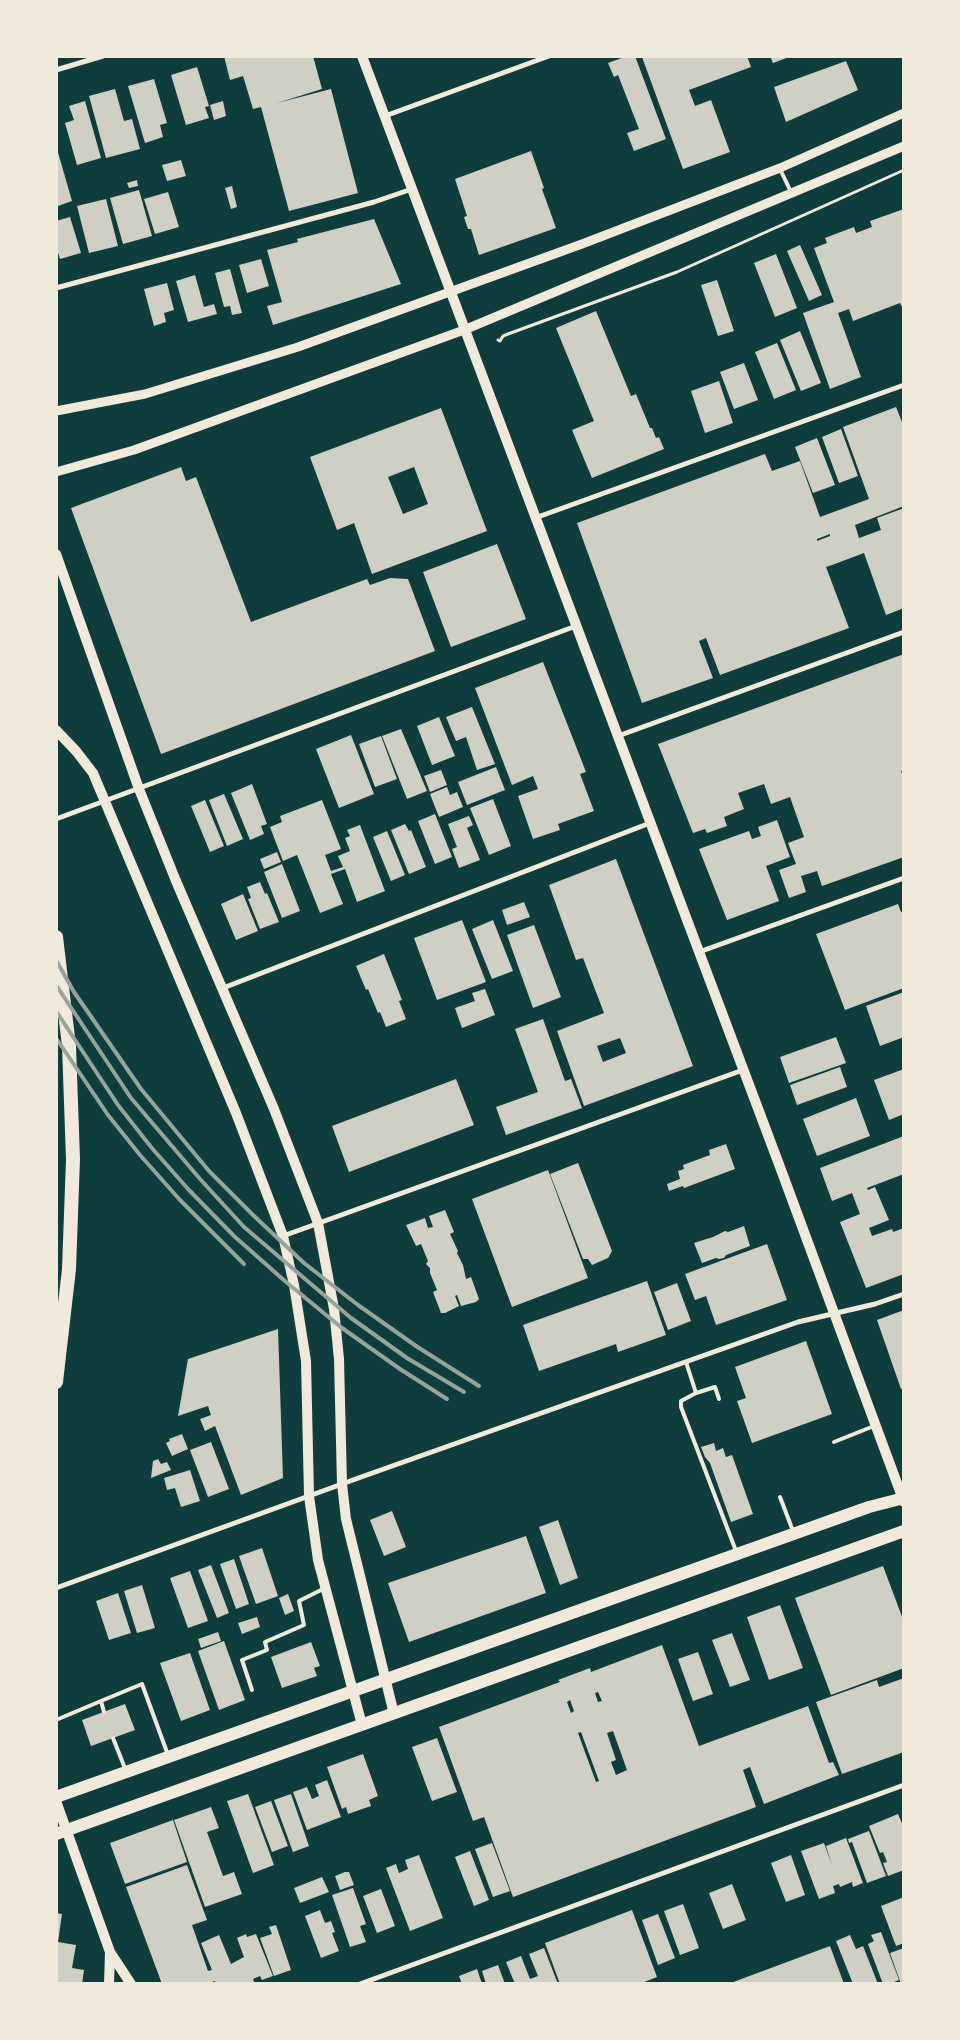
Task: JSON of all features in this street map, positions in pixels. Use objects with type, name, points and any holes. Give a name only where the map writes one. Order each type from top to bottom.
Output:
[{"type":"highway","points":[[56,936],[66,1008],[71,1082],[72,1202],[67,1288],[56,1382]]},
{"type":"main road","points":[[131,1984],[110,1952],[62,1833],[56,1799],[126,1772],[869,1507],[903,1500],[362,56]]},
{"type":"main road","points":[[56,554],[139,788],[176,881],[224,988],[318,1223],[334,1309],[339,1359],[342,1484],[348,1528],[394,1714]]},
{"type":"main road","points":[[56,730],[76,751],[92,774],[236,1113],[283,1236],[294,1285],[306,1360],[309,1496],[318,1560],[362,1726]]},
{"type":"main road","points":[[62,1833],[904,1531]]},
{"type":"main road","points":[[109,1984],[110,1952]]},
{"type":"street","points":[[56,70],[103,56]]},
{"type":"street","points":[[385,116],[549,56]]},
{"type":"street","points":[[56,411],[154,391],[298,347],[780,168],[904,113]]},
{"type":"street","points":[[56,472],[143,447],[464,330],[904,146]]},
{"type":"street","points":[[56,288],[374,202],[413,189]]},
{"type":"street","points":[[534,518],[904,385]]},
{"type":"street","points":[[56,819],[577,626]]},
{"type":"street","points":[[618,736],[904,632]]},
{"type":"street","points":[[224,988],[650,822]]},
{"type":"street","points":[[699,952],[904,878]]},
{"type":"street","points":[[283,1236],[743,1070]]},
{"type":"street","points":[[56,1588],[798,1322],[875,1304],[904,1294]]},
{"type":"street","points":[[360,1984],[904,1785]]},
{"type":"lane","points":[[780,168],[792,194]]},
{"type":"lane","points":[[686,1362],[696,1393]]},
{"type":"lane","points":[[719,1399],[715,1387],[696,1393],[681,1401],[681,1407],[737,1554]]},
{"type":"lane","points":[[834,1442],[875,1426]]},
{"type":"lane","points":[[780,1497],[793,1534]]},
{"type":"lane","points":[[252,1690],[242,1660],[268,1650],[264,1642],[304,1626],[300,1600],[325,1588]]},
{"type":"lane","points":[[56,1720],[142,1684],[168,1757]]},
{"type":"lane","points":[[101,1700],[104,1712]]},
{"type":"lane","points":[[113,1738],[126,1772]]},
{"type":"path","points":[[498,340],[500,341],[503,336],[516,331],[677,272],[904,170]]},
{"type":"building","points":[[224,56],[313,56],[322,89],[277,103],[331,89],[358,193],[289,211],[261,107],[253,109],[243,76],[230,80]]},
{"type":"building","points":[[627,56],[635,56],[666,139],[634,151],[627,133],[639,129],[618,75],[614,77],[608,63]]},
{"type":"building","points":[[747,56],[751,67],[689,90],[695,106],[711,100],[730,152],[683,169],[642,57]]},
{"type":"building","points":[[770,56],[792,56],[773,63]]},
{"type":"building","points":[[846,61],[858,90],[786,122],[774,87]]},
{"type":"building","points":[[197,67],[209,106],[205,107],[209,118],[186,125],[171,75]]},
{"type":"building","points":[[154,79],[167,123],[160,125],[163,137],[145,143],[128,86]]},
{"type":"building","points":[[115,89],[124,121],[132,119],[140,149],[106,158],[89,96]]},
{"type":"building","points":[[85,101],[101,158],[77,165],[65,123],[74,120],[69,106]]},
{"type":"building","points":[[223,101],[226,116],[214,120],[210,105]]},
{"type":"building","points":[[57,149],[72,201],[58,206],[56,200]]},
{"type":"building","points":[[531,151],[556,228],[479,255],[471,229],[468,229],[464,217],[467,216],[455,179]]},
{"type":"building","points":[[181,160],[186,176],[167,181],[162,165]]},
{"type":"building","points":[[137,180],[138,186],[129,188],[127,183]]},
{"type":"building","points":[[232,186],[237,207],[231,209],[225,188]]},
{"type":"building","points":[[139,190],[152,236],[123,244],[110,198]]},
{"type":"building","points":[[168,192],[179,227],[155,234],[144,199]]},
{"type":"building","points":[[106,199],[118,246],[89,253],[77,206]]},
{"type":"building","points":[[904,209],[904,311],[900,303],[853,321],[849,309],[838,313],[861,377],[830,389],[803,313],[834,302],[814,248],[827,243],[825,238],[854,227],[856,233],[872,227],[870,221]]},
{"type":"building","points":[[70,217],[81,253],[60,259],[56,246],[56,221]]},
{"type":"building","points":[[374,219],[401,284],[273,325],[267,306],[282,302],[267,250],[298,242],[297,239]]},
{"type":"building","points":[[800,245],[822,295],[809,301],[787,251]]},
{"type":"building","points":[[776,254],[797,308],[775,317],[754,263]]},
{"type":"building","points":[[261,259],[269,286],[247,293],[239,265]]},
{"type":"building","points":[[230,269],[242,313],[232,315],[230,306],[224,307],[215,273]]},
{"type":"building","points":[[195,275],[204,307],[214,304],[217,314],[188,322],[176,281]]},
{"type":"building","points":[[717,280],[734,331],[718,336],[701,285]]},
{"type":"building","points":[[167,283],[174,310],[164,313],[166,322],[154,326],[144,289]]},
{"type":"building","points":[[596,311],[631,396],[636,394],[650,428],[652,428],[656,438],[659,437],[664,449],[592,478],[572,430],[594,421],[556,328]]},
{"type":"building","points":[[800,331],[821,383],[801,391],[780,340]]},
{"type":"building","points":[[777,343],[796,390],[774,399],[755,352]]},
{"type":"building","points":[[744,363],[758,400],[734,409],[720,372]]},
{"type":"building","points":[[719,381],[733,423],[705,433],[691,391]]},
{"type":"building","points":[[896,407],[904,427],[904,506],[855,525],[859,538],[881,530],[877,518],[904,508],[904,608],[886,615],[864,553],[826,567],[849,628],[720,675],[706,638],[699,641],[713,678],[642,703],[577,523],[765,454],[772,471],[800,461],[820,517],[869,499],[843,427]],"holes":[[[830,534],[830,536],[817,541],[817,539]]]},
{"type":"building","points":[[441,408],[487,531],[372,574],[354,523],[337,530],[310,457]],"holes":[[[414,467],[428,504],[403,514],[388,477]]]},
{"type":"building","points":[[841,429],[858,476],[839,483],[822,437]]},
{"type":"building","points":[[817,438],[835,485],[813,493],[795,447]]},
{"type":"building","points":[[181,467],[186,481],[196,477],[251,622],[367,579],[370,585],[390,578],[408,579],[435,651],[161,754],[71,508]]},
{"type":"building","points":[[497,544],[526,619],[451,647],[423,572]]},
{"type":"building","points":[[904,654],[904,770],[901,771],[904,779],[904,857],[822,886],[817,871],[801,876],[806,892],[789,898],[779,870],[796,864],[788,843],[804,837],[790,797],[771,804],[764,784],[738,793],[744,809],[724,817],[727,826],[707,833],[705,829],[693,833],[658,744]]},
{"type":"building","points":[[543,662],[586,772],[580,774],[594,811],[558,824],[560,830],[533,839],[518,796],[538,789],[533,776],[512,785],[475,688]]},
{"type":"building","points":[[472,707],[495,764],[477,770],[466,737],[456,741],[446,717]]},
{"type":"building","points":[[439,717],[455,756],[432,765],[417,726]]},
{"type":"building","points":[[401,729],[427,791],[407,799],[382,736]]},
{"type":"building","points":[[351,735],[374,794],[339,808],[316,749]]},
{"type":"building","points":[[381,736],[397,779],[375,787],[359,744]]},
{"type":"building","points":[[496,767],[505,790],[467,805],[458,782]]},
{"type":"building","points":[[441,770],[447,785],[430,792],[424,776]]},
{"type":"building","points":[[252,784],[267,824],[261,826],[264,834],[250,840],[231,793]]},
{"type":"building","points":[[447,787],[450,795],[457,792],[463,807],[439,817],[430,794]]},
{"type":"building","points":[[224,794],[243,839],[227,846],[209,800]]},
{"type":"building","points":[[493,799],[511,846],[489,855],[470,808]]},
{"type":"building","points":[[205,800],[224,846],[210,852],[191,806]]},
{"type":"building","points":[[322,800],[341,849],[325,855],[331,871],[343,867],[338,856],[350,851],[345,838],[350,836],[347,830],[360,825],[385,891],[357,902],[345,869],[331,874],[343,904],[320,913],[297,855],[283,861],[270,827],[282,822],[280,816]]},
{"type":"building","points":[[435,814],[452,857],[435,864],[418,821]]},
{"type":"building","points":[[469,816],[473,825],[467,828],[480,860],[459,868],[452,849],[457,847],[448,824]]},
{"type":"building","points":[[777,820],[790,857],[766,866],[779,901],[727,920],[699,849],[749,831],[752,839],[761,836],[758,827]]},
{"type":"building","points":[[405,824],[409,831],[411,830],[426,867],[409,874],[391,830]]},
{"type":"building","points":[[387,831],[405,875],[391,881],[373,837]]},
{"type":"building","points":[[277,852],[281,862],[264,869],[260,859]]},
{"type":"building","points":[[616,859],[693,1066],[584,1106],[557,1031],[604,1013],[583,958],[576,960],[549,885]],"holes":[[[620,1038],[626,1053],[603,1062],[597,1046]]]},
{"type":"building","points":[[282,864],[300,911],[282,918],[264,872]]},
{"type":"building","points":[[260,882],[265,894],[267,893],[279,922],[260,929],[248,899],[251,898],[247,887]]},
{"type":"building","points":[[243,894],[258,931],[236,940],[221,904]]},
{"type":"building","points":[[524,902],[530,917],[507,925],[502,910]]},
{"type":"building","points":[[898,904],[901,912],[904,911],[904,988],[845,1010],[816,934]]},
{"type":"building","points":[[462,920],[486,982],[437,1000],[414,938]]},
{"type":"building","points":[[493,920],[513,971],[492,979],[472,929]]},
{"type":"building","points":[[534,925],[561,997],[533,1008],[507,935]]},
{"type":"building","points":[[384,954],[402,1000],[399,1001],[406,1019],[386,1027],[368,989],[366,990],[356,966]]},
{"type":"building","points":[[485,989],[495,1015],[462,1028],[455,1008],[475,1001],[472,993]]},
{"type":"building","points":[[904,992],[904,1037],[880,1046],[866,1006]]},
{"type":"building","points":[[543,1019],[565,1081],[571,1079],[582,1108],[506,1135],[496,1107],[538,1092],[515,1029]]},
{"type":"building","points":[[836,1037],[846,1063],[789,1083],[780,1057]]},
{"type":"building","points":[[840,1067],[847,1087],[797,1105],[790,1085]]},
{"type":"building","points":[[904,1069],[904,1114],[889,1120],[874,1080]]},
{"type":"building","points":[[456,1079],[474,1125],[349,1172],[332,1126]]},
{"type":"building","points":[[856,1098],[870,1136],[817,1156],[803,1119]]},
{"type":"building","points":[[904,1136],[904,1174],[867,1188],[868,1190],[875,1187],[889,1220],[869,1228],[872,1236],[892,1229],[893,1232],[904,1228],[904,1274],[866,1288],[840,1222],[860,1214],[852,1193],[832,1201],[820,1168]]},
{"type":"building","points":[[726,1144],[735,1169],[684,1188],[683,1186],[669,1191],[667,1184],[680,1179],[678,1171],[684,1169],[683,1165],[710,1155],[709,1150]]},
{"type":"building","points":[[578,1163],[612,1251],[608,1258],[592,1265],[588,1259],[583,1259],[550,1174]]},
{"type":"building","points":[[548,1170],[588,1278],[512,1307],[472,1199]]},
{"type":"building","points":[[445,1210],[454,1232],[450,1234],[463,1265],[466,1279],[471,1277],[479,1299],[476,1302],[461,1306],[457,1295],[455,1296],[459,1306],[441,1313],[433,1292],[437,1290],[430,1273],[430,1268],[426,1264],[428,1261],[421,1244],[416,1246],[406,1225],[425,1218],[428,1228],[433,1227],[429,1216]]},
{"type":"building","points":[[744,1226],[750,1246],[726,1255],[724,1258],[716,1258],[702,1263],[694,1243]]},
{"type":"building","points":[[767,1244],[787,1300],[716,1325],[706,1296],[695,1300],[685,1274]]},
{"type":"building","points":[[647,1281],[666,1335],[618,1352],[616,1344],[539,1371],[523,1325]]},
{"type":"building","points":[[677,1283],[691,1321],[668,1330],[654,1292]]},
{"type":"building","points":[[904,1310],[904,1388],[901,1389],[877,1320]]},
{"type":"building","points":[[278,1329],[283,1478],[241,1495],[215,1426],[205,1431],[200,1419],[211,1415],[208,1406],[178,1416],[188,1359]]},
{"type":"building","points":[[806,1341],[832,1414],[752,1443],[737,1401],[746,1398],[735,1367]]},
{"type":"building","points":[[182,1434],[188,1449],[172,1456],[166,1443],[170,1441],[169,1439]]},
{"type":"building","points":[[211,1442],[229,1489],[208,1497],[190,1450]]},
{"type":"building","points":[[714,1443],[716,1451],[723,1448],[726,1457],[732,1455],[753,1514],[731,1522],[710,1463],[701,1447]]},
{"type":"building","points":[[158,1459],[161,1464],[167,1462],[171,1470],[151,1478],[153,1461]]},
{"type":"building","points":[[190,1470],[200,1501],[181,1507],[175,1488],[167,1490],[164,1478]]},
{"type":"building","points":[[392,1511],[406,1547],[384,1556],[370,1520]]},
{"type":"building","points":[[558,1520],[578,1578],[560,1585],[539,1527]]},
{"type":"building","points":[[526,1536],[546,1593],[409,1642],[388,1583]]},
{"type":"building","points":[[262,1548],[278,1596],[256,1604],[239,1556]]},
{"type":"building","points":[[234,1559],[249,1604],[236,1609],[220,1564]]},
{"type":"building","points":[[211,1565],[229,1613],[217,1618],[198,1570]]},
{"type":"building","points":[[883,1566],[904,1622],[904,1668],[831,1695],[795,1598]]},
{"type":"building","points":[[190,1571],[208,1621],[188,1628],[170,1578]]},
{"type":"building","points":[[142,1585],[155,1628],[137,1633],[124,1591]]},
{"type":"building","points":[[118,1593],[131,1633],[109,1640],[96,1601]]},
{"type":"building","points":[[288,1594],[294,1611],[285,1615],[279,1598]]},
{"type":"building","points":[[780,1605],[803,1668],[769,1680],[747,1617]]},
{"type":"building","points":[[257,1617],[260,1627],[242,1634],[238,1623]]},
{"type":"building","points":[[218,1632],[221,1641],[201,1648],[198,1639]]},
{"type":"building","points":[[732,1633],[750,1680],[730,1687],[712,1640]]},
{"type":"building","points":[[224,1641],[245,1700],[219,1710],[198,1651]]},
{"type":"building","points":[[311,1642],[320,1666],[314,1668],[317,1676],[282,1688],[271,1657]]},
{"type":"building","points":[[662,1645],[699,1746],[808,1706],[829,1763],[833,1762],[839,1775],[764,1804],[750,1767],[743,1770],[756,1807],[513,1897],[484,1817],[473,1821],[439,1727],[560,1682],[558,1680],[590,1668],[591,1672]],"holes":[[[598,1692],[602,1701],[598,1702],[595,1693]],[[570,1700],[574,1711],[571,1713],[567,1702]],[[613,1731],[627,1770],[616,1775],[611,1762],[616,1760],[607,1733]],[[581,1732],[599,1781],[596,1782],[578,1733]]]},
{"type":"building","points":[[698,1652],[713,1694],[693,1701],[678,1659]]},
{"type":"building","points":[[190,1653],[210,1710],[181,1721],[160,1663]]},
{"type":"building","points":[[904,1678],[904,1752],[842,1774],[816,1702],[877,1680],[879,1687]]},
{"type":"building","points":[[125,1704],[135,1730],[91,1746],[82,1720]]},
{"type":"building","points":[[437,1738],[457,1792],[432,1801],[412,1747]]},
{"type":"building","points":[[363,1754],[378,1796],[369,1800],[371,1806],[348,1814],[346,1807],[342,1809],[327,1767]]},
{"type":"building","points":[[327,1780],[341,1817],[307,1830],[293,1792],[307,1787],[312,1799],[319,1796],[315,1785]]},
{"type":"building","points":[[248,1794],[274,1865],[253,1873],[227,1801]]},
{"type":"building","points":[[291,1794],[309,1846],[293,1852],[274,1800]]},
{"type":"building","points":[[271,1801],[288,1846],[272,1852],[255,1807]]},
{"type":"building","points":[[211,1807],[219,1828],[207,1832],[223,1876],[234,1872],[242,1894],[205,1907],[174,1820]]},
{"type":"building","points":[[898,1814],[904,1828],[904,1870],[888,1876],[883,1863],[887,1862],[883,1852],[880,1853],[869,1826]]},
{"type":"building","points":[[173,1820],[187,1862],[125,1884],[110,1843]]},
{"type":"building","points":[[869,1831],[886,1876],[867,1883],[852,1842],[849,1843],[848,1839]]},
{"type":"building","points":[[846,1838],[863,1883],[853,1887],[852,1882],[840,1887],[839,1884],[833,1886],[835,1893],[819,1899],[801,1851],[824,1843],[832,1865],[826,1846]]},
{"type":"building","points":[[492,1843],[510,1891],[493,1897],[475,1849]]},
{"type":"building","points":[[470,1851],[489,1900],[474,1906],[455,1857]]},
{"type":"building","points":[[419,1855],[443,1918],[410,1931],[386,1868],[396,1864],[399,1873],[408,1869],[405,1860]]},
{"type":"building","points":[[791,1855],[805,1895],[786,1902],[771,1863]]},
{"type":"building","points":[[187,1865],[207,1920],[192,1925],[208,1971],[212,1970],[201,1943],[219,1935],[231,1964],[244,1957],[237,1938],[246,1934],[247,1937],[256,1934],[273,1976],[262,1980],[260,1976],[253,1979],[255,1984],[216,1984],[215,1981],[212,1982],[213,1984],[162,1984],[126,1887]]},
{"type":"building","points":[[349,1872],[354,1885],[340,1890],[335,1876]]},
{"type":"building","points":[[322,1877],[329,1892],[300,1903],[294,1888]]},
{"type":"building","points":[[732,1884],[746,1920],[723,1929],[709,1893]]},
{"type":"building","points":[[353,1888],[366,1924],[360,1926],[366,1942],[350,1947],[332,1895]]},
{"type":"building","points":[[381,1889],[395,1926],[377,1933],[363,1896]]},
{"type":"building","points":[[904,1897],[904,1943],[896,1946],[881,1906]]},
{"type":"building","points":[[683,1904],[699,1948],[680,1955],[664,1911]]},
{"type":"building","points":[[320,1910],[325,1923],[331,1921],[335,1932],[332,1933],[339,1951],[321,1958],[305,1916]]},
{"type":"building","points":[[632,1910],[657,1977],[639,1984],[560,1984],[545,1943]]},
{"type":"building","points":[[56,1913],[62,1914],[58,1942],[76,1945],[72,1968],[84,1970],[82,1984],[56,1984]]},
{"type":"building","points":[[658,1914],[675,1958],[658,1965],[642,1920]]},
{"type":"building","points":[[276,1925],[291,1970],[274,1976],[260,1938],[272,1934],[269,1927]]},
{"type":"building","points":[[881,1932],[899,1980],[889,1984],[883,1984],[868,1944],[874,1941],[871,1935]]},
{"type":"building","points":[[850,1935],[856,1949],[863,1946],[878,1984],[853,1984],[836,1941]]},
{"type":"building","points":[[830,1946],[844,1984],[728,1984]]},
{"type":"building","points":[[544,1948],[558,1984],[515,1984],[506,1962],[521,1956],[530,1979],[538,1976],[529,1954]]},
{"type":"building","points":[[904,1948],[904,1983],[901,1984],[890,1953]]},
{"type":"building","points":[[498,1965],[505,1984],[486,1984],[482,1971]]},
{"type":"building","points":[[477,1969],[482,1984],[462,1984],[459,1976]]},
{"type":"railway","points":[[56,960],[74,992],[141,1089],[209,1171],[304,1263],[358,1305],[416,1346],[479,1386]]},
{"type":"railway","points":[[56,985],[131,1098],[244,1227],[351,1318],[407,1358],[464,1392]]},
{"type":"railway","points":[[56,1011],[118,1105],[151,1147],[188,1189],[234,1236],[342,1328],[447,1399]]},
{"type":"railway","points":[[56,1038],[108,1115],[140,1155],[180,1200],[244,1264]]}]
